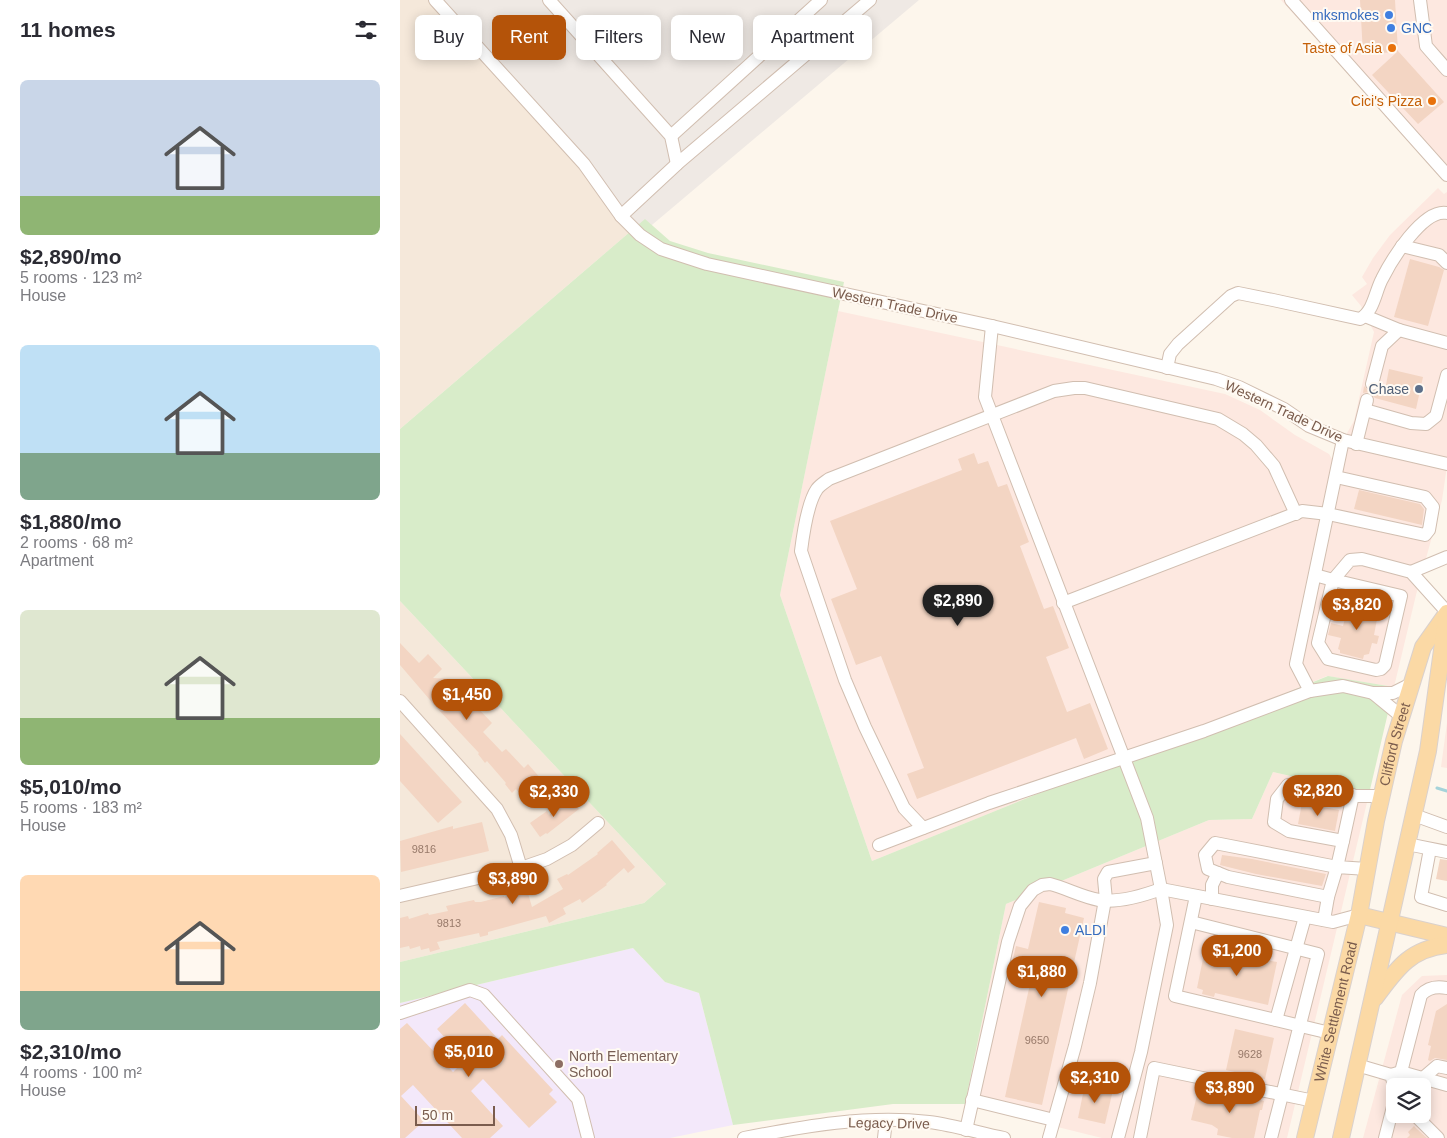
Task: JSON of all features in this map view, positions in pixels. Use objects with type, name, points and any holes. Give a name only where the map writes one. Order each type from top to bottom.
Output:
[{"type":"main road","name":"Clifford Street","points":[[1389,923],[1443,676],[1447,613]]},
{"type":"main road","name":"Clifford Street","points":[[1359,915],[1382,796],[1401,716],[1423,647],[1447,613]]},
{"type":"main road","points":[[1359,915],[1447,936]]},
{"type":"main road","name":"White Settlement Road","points":[[1305,1138],[1359,915]]},
{"type":"main road","points":[[1340,1138],[1389,923]]},
{"type":"main road","points":[[1371,1004],[1405,961],[1424,949],[1447,945]]},
{"type":"street","name":"Western Trade Drive","points":[[435,0],[584,164],[621,216],[640,235],[661,249],[707,264],[992,326],[1216,379],[1239,387],[1284,409],[1310,426],[1343,440],[1447,464]]},
{"type":"street","points":[[549,0],[671,136],[677,164]]},
{"type":"street","points":[[671,136],[821,0]]},
{"type":"street","points":[[621,216],[677,164],[870,0]]},
{"type":"street","points":[[1291,0],[1447,175]]},
{"type":"street","points":[[1420,0],[1426,46],[1447,70]]},
{"type":"street","points":[[1167,368],[1170,354],[1178,344],[1231,296],[1238,294],[1360,319],[1365,316],[1370,308],[1380,281],[1402,246],[1429,218],[1443,212],[1447,213]]},
{"type":"street","points":[[1402,246],[1439,255],[1447,263]]},
{"type":"street","points":[[1365,316],[1399,330],[1447,343]]},
{"type":"street","points":[[992,326],[985,397],[1147,818],[1167,925],[1141,1052],[1118,1138]]},
{"type":"street","points":[[1372,384],[1382,346],[1399,330]]},
{"type":"street","points":[[1356,444],[1366,405],[1411,423],[1426,424],[1436,416],[1447,375]]},
{"type":"street","points":[[923,828],[904,808],[865,727],[845,680],[801,551],[804,533],[817,488],[829,479],[1054,391],[1085,388],[1218,419],[1243,434],[1256,445],[1274,466],[1296,514]]},
{"type":"street","points":[[1310,691],[1296,664],[1343,440]]},
{"type":"street","points":[[1063,603],[1302,511],[1328,514],[1425,535],[1428,530],[1433,507],[1425,498],[1336,477]]},
{"type":"street","points":[[1411,572],[1447,557]]},
{"type":"street","points":[[1315,575],[1334,580],[1401,596],[1386,665],[1376,670],[1328,659],[1318,643],[1334,580],[1346,564],[1354,559],[1362,559],[1411,572],[1447,613]]},
{"type":"street","points":[[879,845],[989,803],[1204,731],[1310,691],[1343,686],[1373,694],[1393,693],[1411,684]]},
{"type":"street","points":[[1373,694],[1401,716]]},
{"type":"street","points":[[400,701],[497,809],[511,835],[521,868]]},
{"type":"street","points":[[1343,841],[1289,831],[1274,822],[1277,799],[1288,785],[1353,795],[1382,796]]},
{"type":"street","points":[[1324,920],[1353,795]]},
{"type":"street","points":[[1414,815],[1447,827]]},
{"type":"street","points":[[400,896],[521,868],[547,859],[572,844],[598,823]]},
{"type":"street","points":[[1328,897],[1228,878],[1208,869],[1205,855],[1215,843],[1337,867],[1367,869]]},
{"type":"street","points":[[1407,844],[1447,852]]},
{"type":"street","points":[[1430,849],[1421,897],[1447,905]]},
{"type":"street","points":[[1049,1138],[1090,983],[1105,900],[1104,879],[1108,872],[1156,863]]},
{"type":"street","points":[[1212,899],[1212,885],[1218,873]]},
{"type":"street","points":[[966,1130],[1008,942],[1020,906],[1033,890],[1042,885],[1050,884],[1105,900],[1146,895],[1161,889],[1333,922],[1359,915]]},
{"type":"street","points":[[1196,896],[1174,996],[1330,1033]]},
{"type":"street","points":[[1276,1020],[1305,917]]},
{"type":"street","points":[[1191,922],[1318,954],[1298,1025],[1271,1138]]},
{"type":"street","points":[[1396,1078],[1419,999],[1428,989],[1438,986],[1447,988]]},
{"type":"street","points":[[400,1012],[470,990],[484,995],[578,1098],[588,1138]]},
{"type":"street","points":[[1357,1065],[1423,1078],[1437,1066],[1447,1068]]},
{"type":"street","points":[[1142,1138],[1154,1068],[1314,1101]]},
{"type":"street","points":[[1431,1080],[1447,1085]]},
{"type":"street","points":[[972,1100],[1054,1120]]},
{"type":"street","points":[[884,1138],[886,1120]]},
{"type":"street","name":"Legacy Drive","points":[[744,1138],[814,1125],[886,1120],[930,1122],[1004,1138]]},
{"type":"street","points":[[1384,1138],[1388,1123]]},
{"type":"street","points":[[1423,1123],[1438,1138]]},
{"type":"shaded area","points":[[400,0],[444,0],[458,15],[415,15],[415,60],[482,60],[482,41],[492,52],[492,60],[499,60],[645,219],[400,429]]},
{"type":"shaded area","points":[[429,0],[919,0],[872,40],[872,15],[753,15],[753,60],[848,60],[640,235],[482,59],[482,15],[442,15]]},
{"type":"shaded area","points":[[1281,0],[1447,0],[1447,182]]},
{"type":"shaded area","points":[[1438,188],[1444,194],[1447,192],[1447,466],[1442,500],[1416,595],[1394,687],[1327,676],[872,861],[780,595],[838,311],[1225,394],[1260,410],[1295,435],[1329,454],[1332,459],[1354,421],[1374,332],[1361,306],[1352,295],[1367,284],[1362,277],[1390,235]]},
{"type":"shaded area","points":[[400,601],[666,884],[644,903],[400,962]]},
{"type":"shaded area","points":[[1447,723],[1447,768],[1441,767]]},
{"type":"shaded area","points":[[1273,772],[1369,794],[1287,1138],[1102,1138],[965,1104],[1006,904],[1209,820],[1252,819]]},
{"type":"shaded area","name":"North Elementary School","points":[[633,948],[665,982],[699,993],[733,1125],[670,1138],[400,1138],[400,1003]]},
{"type":"shaded area","points":[[1447,975],[1447,1138],[1363,1138],[1402,995],[1422,976]]},
{"type":"green space","points":[[645,219],[670,241],[708,253],[844,282],[780,595],[872,861],[1328,676],[1394,687],[1369,794],[1273,772],[1252,819],[1209,820],[1006,904],[965,1104],[893,1104],[733,1125],[699,993],[665,982],[633,948],[400,1003],[400,962],[644,903],[666,884],[400,601],[400,429]]},
{"type":"building","points":[[1360,0],[1395,0],[1398,51],[1444,102],[1418,124],[1372,75],[1397,52],[1363,54]]},
{"type":"building","points":[[1410,259],[1444,270],[1428,326],[1394,317]]},
{"type":"building","points":[[1389,369],[1423,377],[1416,409],[1375,398],[1369,392],[1363,393],[1364,386],[1370,392],[1375,392],[1378,389],[1385,390]]},
{"type":"building","points":[[974,453],[978,464],[988,461],[998,487],[1007,484],[1029,542],[1020,546],[1044,609],[1053,606],[1069,648],[1046,657],[1067,712],[1090,703],[1108,749],[1084,759],[1076,738],[917,799],[907,774],[924,768],[881,656],[856,665],[831,599],[857,589],[830,521],[962,470],[958,459]]},
{"type":"building","points":[[1359,490],[1420,504],[1424,509],[1422,525],[1354,509]]},
{"type":"building","points":[[1351,602],[1375,607],[1374,613],[1378,614],[1374,635],[1379,636],[1377,644],[1372,643],[1369,654],[1364,655],[1363,659],[1340,653],[1338,649],[1341,638],[1328,635],[1331,623],[1343,626]]},
{"type":"building","points":[[400,643],[419,663],[428,654],[442,669],[433,678],[451,679],[451,684],[458,692],[461,690],[492,723],[483,732],[502,752],[506,749],[524,768],[528,764],[542,780],[522,796],[516,789],[512,793],[487,761],[485,763],[479,753],[400,665]]},
{"type":"building","points":[[400,734],[462,802],[438,823],[400,781]]},
{"type":"building","points":[[569,798],[579,809],[547,834],[540,837],[530,823],[547,811],[549,815]]},
{"type":"building","points":[[1302,803],[1339,810],[1335,831],[1298,824]]},
{"type":"building","points":[[482,822],[489,851],[401,872],[400,841],[453,826],[453,829]]},
{"type":"building","points":[[612,840],[635,867],[628,873],[624,868],[607,885],[582,903],[580,899],[563,908],[566,914],[549,923],[546,916],[488,932],[488,935],[480,937],[479,933],[437,942],[440,949],[430,952],[429,948],[421,950],[420,946],[410,949],[409,946],[400,948],[400,918],[408,916],[409,919],[428,913],[429,915],[448,911],[446,906],[474,900],[475,902],[481,902],[527,890],[532,907],[563,889],[557,879],[568,875],[598,854]]},
{"type":"building","points":[[1222,855],[1326,874],[1322,886],[1256,874],[1220,865]]},
{"type":"building","points":[[1440,859],[1447,860],[1447,881],[1436,879]]},
{"type":"building","points":[[1039,902],[1066,908],[1065,913],[1084,918],[1042,1105],[1005,1097],[1030,984],[1008,979],[1016,946],[1028,949]]},
{"type":"building","points":[[1205,949],[1251,960],[1251,957],[1277,962],[1268,1005],[1215,993],[1214,997],[1202,994],[1203,990],[1197,988]]},
{"type":"building","points":[[465,1003],[498,1039],[502,1035],[553,1090],[549,1094],[557,1102],[529,1128],[483,1079],[471,1091],[503,1126],[490,1138],[462,1138],[413,1085],[401,1096],[424,1121],[405,1138],[400,1138],[400,1029],[407,1023],[453,1072],[465,1060],[437,1029]]},
{"type":"building","points":[[1447,1004],[1447,1060],[1435,1058],[1430,1061],[1428,1060],[1431,1046],[1428,1045],[1436,1011]]},
{"type":"building","points":[[1235,1029],[1274,1038],[1265,1079],[1226,1070]]},
{"type":"building","points":[[1085,1084],[1113,1090],[1105,1124],[1078,1118]]},
{"type":"building","points":[[1224,1091],[1251,1096],[1251,1098],[1264,1101],[1262,1110],[1260,1110],[1254,1138],[1232,1138],[1217,1135],[1218,1129],[1212,1125],[1191,1120],[1197,1095],[1222,1101]]},
{"type":"building","points":[[1414,1126],[1427,1138],[1407,1138],[1410,1135],[1408,1132]]},
{"type":"waterway","points":[[1437,788],[1447,791]]},
{"type":"place","name":"mksmokes","points":[[1389,15]]},
{"type":"place","name":"GNC","points":[[1391,28]]},
{"type":"place","name":"Taste of Asia","points":[[1392,48]]},
{"type":"place","name":"Cici's Pizza","points":[[1432,101]]},
{"type":"place","name":"Chase","points":[[1419,389]]},
{"type":"place","name":"ALDI","points":[[1065,930]]},
{"type":"place","name":"North Elementary School","points":[[559,1064]]}]
